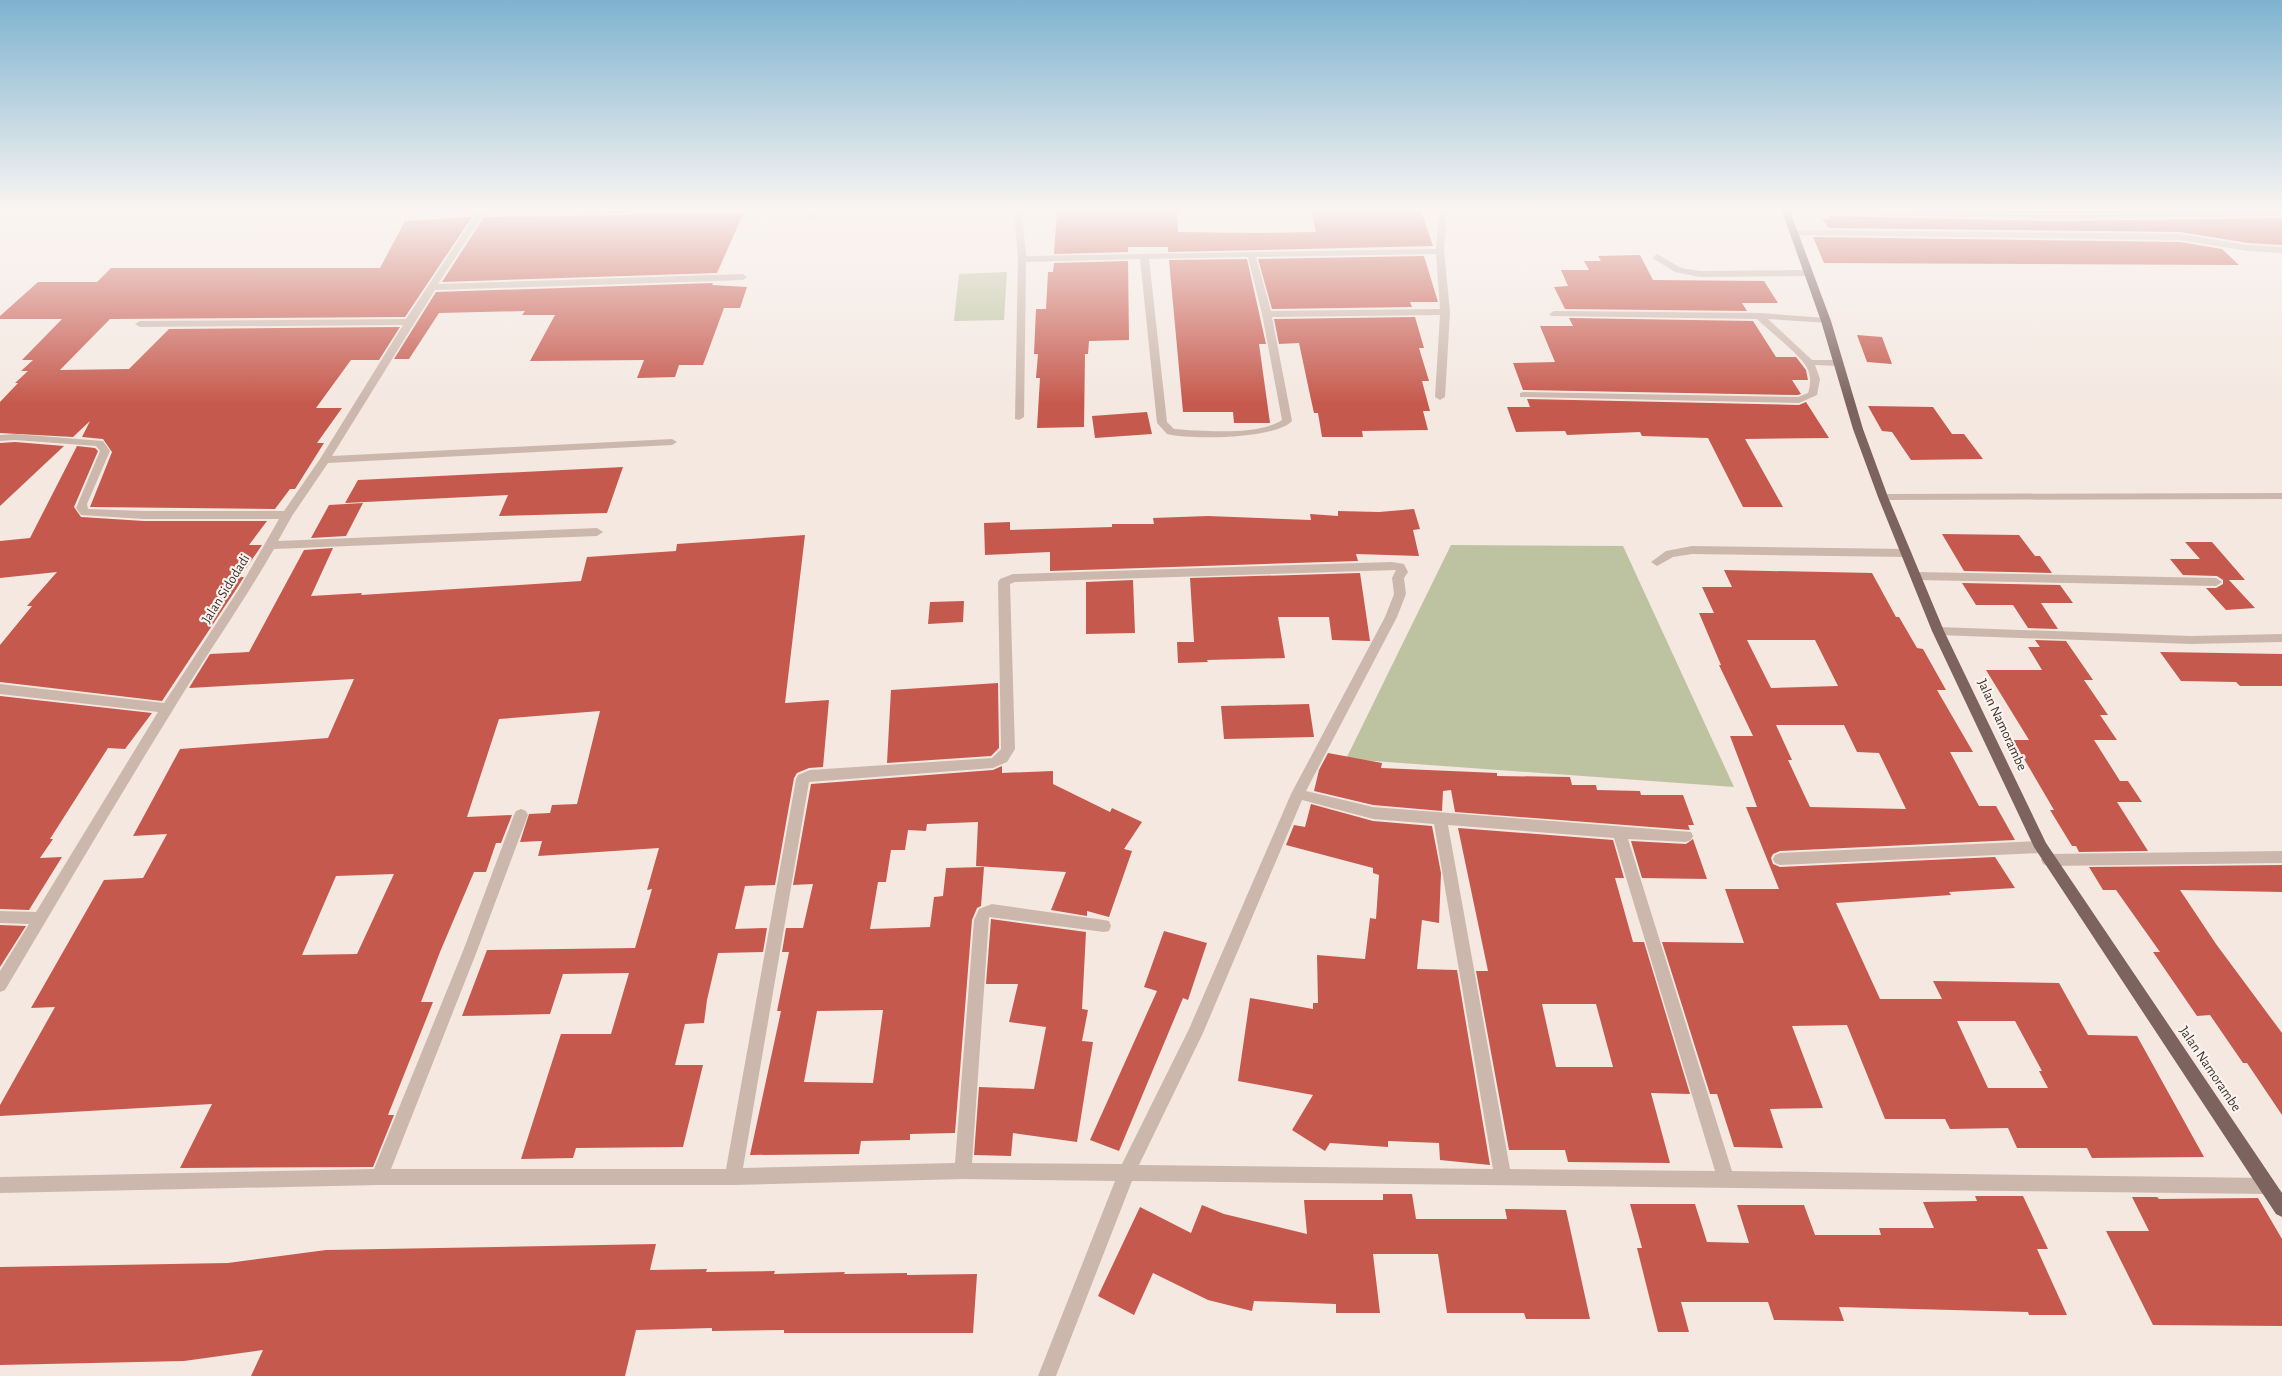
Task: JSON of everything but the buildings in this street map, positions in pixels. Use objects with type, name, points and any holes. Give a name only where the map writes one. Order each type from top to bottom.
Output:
[{"type":"main road","name":"Jalan Namorambe","points":[[1808,275],[1826,320],[1858,429],[1883,497],[1938,631],[2044,854],[2282,1208]]},
{"type":"street","name":"Jalan Sidodadi","points":[[0,985],[168,708],[244,591],[287,515],[325,460],[409,322],[441,275]]},
{"type":"street","points":[[1019,418],[1022,275]]},
{"type":"street","points":[[1146,275],[1160,416],[1164,427],[1171,432],[1194,434],[1264,430],[1283,426],[1287,421],[1267,314],[1257,275]]},
{"type":"street","points":[[1440,397],[1445,312],[1442,275]]},
{"type":"street","points":[[433,287],[742,276]]},
{"type":"street","points":[[1267,314],[1445,312]]},
{"type":"street","points":[[1554,314],[1759,316],[1826,320]]},
{"type":"street","points":[[1522,395],[1800,400],[1812,395],[1815,374],[1810,364],[1759,316]]},
{"type":"street","points":[[140,324],[409,322]]},
{"type":"street","points":[[1810,364],[1816,362],[1839,363]]},
{"type":"street","points":[[0,438],[15,437],[99,442],[104,446],[105,450],[82,504],[81,508],[85,512],[144,516],[287,515]]},
{"type":"street","points":[[325,460],[672,442]]},
{"type":"street","points":[[1883,497],[2282,496]]},
{"type":"street","points":[[270,545],[597,532]]},
{"type":"street","points":[[1657,562],[1670,554],[1692,550],[1906,553]]},
{"type":"street","points":[[734,1176],[803,779],[810,775],[1001,761],[1006,756],[1008,749],[1002,586],[1007,579],[1382,566],[1400,567],[1402,572],[1397,582],[1400,594],[1391,617],[1298,794],[1195,1033],[1127,1172],[1047,1376]]},
{"type":"street","points":[[1916,576],[2216,582]]},
{"type":"street","points":[[1938,631],[2191,640],[2282,638]]},
{"type":"street","points":[[0,688],[168,708]]},
{"type":"street","points":[[1298,794],[1374,812],[1440,820],[1686,836]]},
{"type":"street","points":[[379,1177],[470,951],[521,815]]},
{"type":"street","points":[[1440,820],[1503,1178]]},
{"type":"street","points":[[1619,833],[1726,1180]]},
{"type":"street","points":[[1780,859],[2044,854],[2282,857]]},
{"type":"street","points":[[963,1171],[981,920],[984,913],[992,910],[1104,926]]},
{"type":"street","points":[[0,917],[42,918]]},
{"type":"street","points":[[0,1185],[379,1177],[734,1176],[963,1171],[2268,1186]]},
{"type":"green space","points":[[959,275],[1007,275],[1004,320],[954,321]]},
{"type":"green space","points":[[1451,545],[1623,546],[1734,787],[1346,759]]}]
